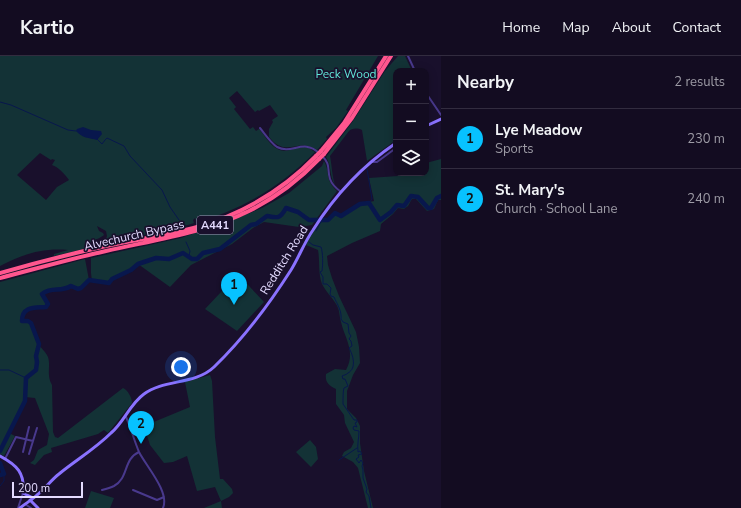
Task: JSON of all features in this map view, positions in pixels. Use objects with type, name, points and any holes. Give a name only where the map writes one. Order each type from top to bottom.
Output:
[{"type":"highway","name":"Alvechurch Bypass","points":[[323,152],[344,123],[386,56]]},
{"type":"highway","name":"Alvechurch Bypass","points":[[0,278],[94,254],[193,232],[249,211],[274,197],[296,180],[318,158],[352,118],[390,56]]},
{"type":"highway","name":"Alvechurch Bypass","points":[[0,273],[84,251],[192,227],[226,217],[248,207],[272,193],[318,158]]},
{"type":"main road","points":[[429,125],[441,119]]},
{"type":"main road","name":"Redditch Road","points":[[19,508],[43,490],[57,476],[114,432],[136,401],[148,391],[160,386],[201,375],[213,367],[245,332],[276,292],[294,264],[316,224],[340,192],[370,162],[393,146]]},
{"type":"main road","points":[[0,456],[20,471],[23,482],[23,493],[31,499],[38,508]]},
{"type":"street","points":[[408,56],[414,68]]},
{"type":"street","points":[[429,97],[441,115]]},
{"type":"street","points":[[260,128],[270,141],[279,148],[288,149],[303,146],[317,151],[326,160],[329,166],[331,180],[340,192]]},
{"type":"street","points":[[370,162],[377,162],[393,150]]},
{"type":"street","points":[[125,415],[139,452],[154,475],[164,497],[165,504],[163,508]]},
{"type":"street","points":[[23,452],[29,427]]},
{"type":"street","points":[[29,454],[37,428]]},
{"type":"street","points":[[5,459],[16,437],[33,441]]},
{"type":"street","points":[[102,490],[113,487],[120,481],[131,457],[139,452]]},
{"type":"street","points":[[133,490],[157,500],[164,497]]},
{"type":"street","points":[[19,508],[23,493]]},
{"type":"street","points":[[25,504],[31,508]]},
{"type":"green space","name":"Peck Wood","points":[[0,56],[378,56],[346,110],[348,111],[317,150],[304,146],[281,146],[275,143],[269,137],[269,129],[273,122],[272,120],[278,116],[270,105],[255,112],[237,91],[229,98],[236,107],[234,109],[250,129],[253,127],[256,131],[259,129],[277,149],[285,151],[304,147],[315,152],[303,164],[261,195],[230,211],[214,217],[197,222],[195,218],[193,220],[194,223],[188,225],[92,247],[94,243],[106,239],[107,236],[106,231],[97,226],[99,231],[104,235],[93,241],[89,248],[54,256],[54,254],[68,250],[41,251],[25,255],[0,266]],"holes":[[[40,153],[51,160],[55,160],[52,165],[57,167],[69,180],[57,187],[46,200],[17,175]]]},
{"type":"green space","points":[[398,56],[405,56],[411,68],[393,68],[393,142],[367,161],[362,130],[352,129],[349,131],[330,156],[335,185],[326,157],[353,121],[385,71]]},
{"type":"green space","points":[[441,159],[441,200],[438,200],[434,209],[427,211],[416,199],[412,199],[408,206],[404,209],[398,208],[381,224],[380,231],[327,256],[332,278],[356,332],[359,347],[360,363],[353,375],[347,391],[347,409],[356,418],[360,426],[360,443],[364,471],[373,508],[368,508],[358,468],[353,462],[342,456],[344,452],[351,448],[354,442],[345,423],[344,415],[336,404],[336,389],[329,385],[326,379],[326,374],[335,369],[346,370],[350,357],[349,346],[337,306],[322,284],[318,250],[306,245],[310,236],[322,220],[328,220],[335,213],[341,216],[360,204],[374,201],[369,178],[429,176],[429,162]]},
{"type":"green space","points":[[324,161],[330,183],[337,191],[312,225],[299,227],[264,222],[253,228],[232,244],[191,265],[170,287],[138,264],[115,277],[109,283],[92,281],[91,258],[181,238],[250,213],[289,193],[322,166]]},
{"type":"green space","points":[[85,259],[89,280],[81,288],[78,289],[71,286],[64,289],[50,290],[42,294],[48,304],[46,307],[27,310],[24,313],[22,321],[28,321],[31,323],[38,344],[48,357],[49,378],[52,385],[53,432],[55,437],[58,438],[123,388],[127,390],[132,403],[108,433],[104,430],[98,434],[51,448],[52,452],[44,455],[35,465],[30,463],[34,460],[38,450],[47,445],[49,434],[35,398],[25,397],[25,401],[9,433],[15,436],[4,456],[0,454],[0,282]]},
{"type":"green space","points":[[238,274],[264,302],[237,331],[205,309]]},
{"type":"green space","points":[[210,375],[212,381],[215,437],[220,479],[223,479],[232,489],[233,493],[221,501],[215,487],[197,491],[187,456],[173,462],[164,463],[150,445],[144,426],[190,407],[185,382]]},
{"type":"green space","points":[[310,440],[316,447],[318,459],[311,467],[296,452]]},
{"type":"green space","points":[[91,491],[114,498],[110,508],[85,508]]},
{"type":"green space","points":[[221,501],[222,508],[204,508]]},
{"type":"shaded area","points":[[83,127],[101,131],[102,134],[97,140],[86,137],[76,131],[77,129]]},
{"type":"waterway","points":[[0,102],[11,105],[68,130],[76,131]]},
{"type":"waterway","points":[[97,139],[102,144],[107,138],[124,146],[130,156],[162,190],[170,207],[179,220]]},
{"type":"waterway","points":[[367,169],[372,199],[369,203]]},
{"type":"waterway","points":[[0,451],[25,401],[26,378],[36,370],[36,356],[39,344],[31,323],[28,321],[22,321],[24,313],[27,310],[46,307],[48,304],[42,294],[50,290],[63,289],[71,286],[78,289],[89,280],[109,283],[112,279],[131,270],[138,264],[156,258],[169,259],[183,253],[192,259],[197,259],[203,253],[220,249],[251,225],[256,224],[267,216],[280,216],[286,208],[298,212],[309,220],[328,220],[335,213],[341,216],[360,204],[369,203],[380,220],[391,212],[397,205],[404,206],[411,196],[418,197],[428,208],[431,208],[437,198],[441,196]]},
{"type":"waterway","points":[[316,231],[322,220]]},
{"type":"waterway","points":[[186,242],[190,251],[189,256]]},
{"type":"waterway","points":[[309,242],[313,245],[321,247],[323,265],[322,271],[320,272],[323,277],[323,284],[327,284],[331,288],[330,294],[334,297],[339,308],[341,319],[343,322],[348,324],[349,333],[351,336],[349,339],[352,346],[349,348],[353,358],[353,368],[351,371],[342,376],[348,386],[344,388],[343,404],[354,420],[357,420],[355,423],[357,427],[354,426],[353,428],[354,430],[359,431],[358,452],[360,451],[362,454],[358,455],[359,457],[356,459],[359,463],[361,460],[363,463],[363,478],[371,508]]},
{"type":"waterway","points":[[0,370],[9,370],[26,378]]},
{"type":"waterway","points":[[339,460],[357,448]]},
{"type":"waterway","points":[[0,463],[4,474],[0,475]]},
{"type":"waterway","points":[[0,486],[4,481],[4,474]]},
{"type":"place","name":"Lye Meadow","points":[[234,305]]},
{"type":"place","name":"St. Mary's","points":[[141,444]]}]
